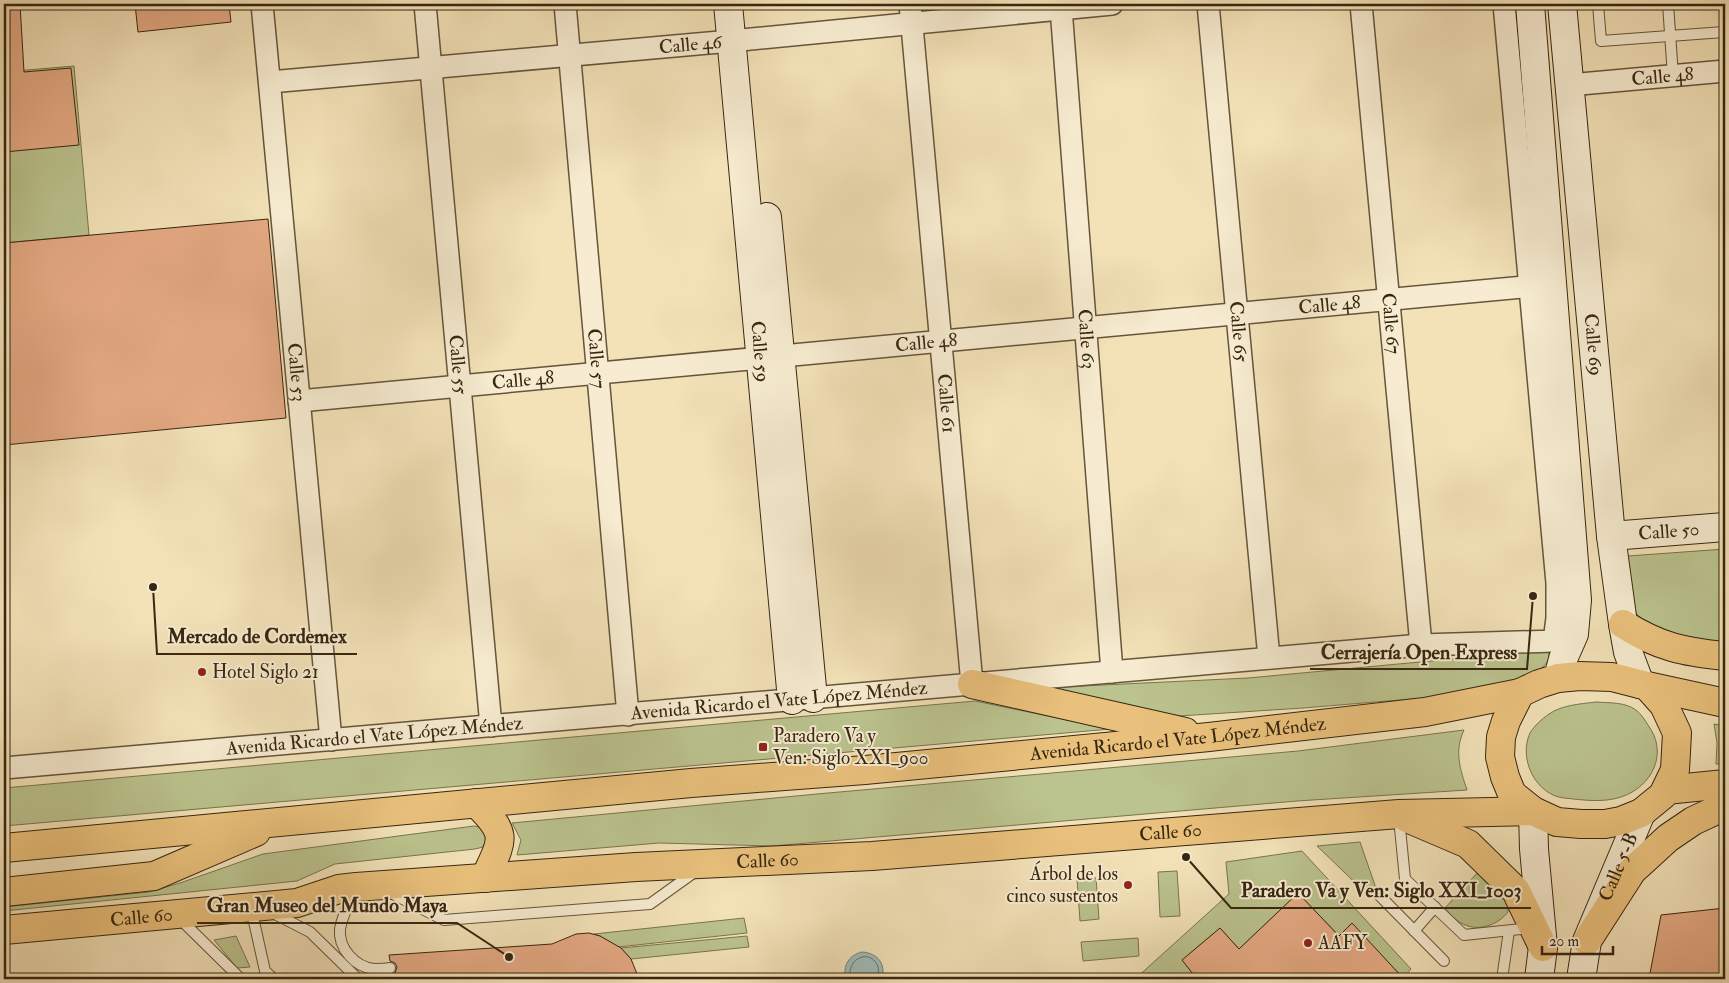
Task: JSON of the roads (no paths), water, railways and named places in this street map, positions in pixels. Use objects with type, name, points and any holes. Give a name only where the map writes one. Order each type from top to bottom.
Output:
[{"type":"main road","points":[[1623,624],[1645,638],[1666,646],[1692,653],[1725,656]]},
{"type":"main road","points":[[1644,685],[1664,705],[1677,733],[1675,770],[1666,790],[1657,800],[1641,813],[1621,821],[1605,824],[1581,824],[1557,822],[1533,811],[1512,794],[1500,757],[1501,737],[1506,721],[1520,693],[1539,684],[1558,678],[1580,676],[1612,677],[1725,703]]},
{"type":"main road","points":[[972,684],[1208,737]]},
{"type":"main road","name":"Avenida Ricardo el Vate López Méndez","points":[[4,848],[691,783],[865,770],[1208,737],[1425,712],[1485,702],[1520,693]]},
{"type":"main road","points":[[1666,790],[1725,784]]},
{"type":"main road","points":[[476,803],[492,819],[499,830],[500,844],[485,878]]},
{"type":"main road","points":[[1587,941],[1632,871],[1668,838],[1693,821],[1725,806]]},
{"type":"main road","name":"Calle 60","points":[[4,930],[297,903],[339,889],[367,886],[706,864],[872,856],[1399,814],[1533,811]]},
{"type":"main road","points":[[1399,814],[1468,844],[1516,892],[1529,935]]},
{"type":"main road","points":[[4,892],[154,876],[278,822]]},
{"type":"street","name":"Calle 53","points":[[262,4],[331,740]]},
{"type":"street","name":"Calle 55","points":[[425,4],[491,726]]},
{"type":"street","name":"Calle 57","points":[[566,4],[596,373],[628,715]]},
{"type":"street","name":"Calle 59","points":[[728,4],[740,40],[802,699]]},
{"type":"street","name":"Calle 59","points":[[740,40],[746,4]]},
{"type":"street","name":"Calle 46","points":[[270,82],[740,40],[911,13],[1062,8],[1112,4]]},
{"type":"street","name":"Calle 65","points":[[1208,4],[1269,658]]},
{"type":"street","name":"Calle 67","points":[[1361,4],[1421,645]]},
{"type":"street","name":"Calle 69","points":[[1504,4],[1542,285]]},
{"type":"street","name":"Calle 69","points":[[1530,4],[1542,285],[1552,408],[1577,600],[1574,634],[1563,659],[1558,678]]},
{"type":"street","name":"Calle 69","points":[[1562,4],[1611,536],[1628,652],[1644,685]]},
{"type":"street","name":"Calle 63","points":[[1062,8],[1112,672]]},
{"type":"street","name":"Calle 61","points":[[911,13],[972,684]]},
{"type":"street","name":"Calle 48","points":[[1569,85],[1725,71]]},
{"type":"street","name":"Calle 48","points":[[299,401],[1542,285]]},
{"type":"street","name":"Calle 69","points":[[1552,408],[1557,583],[1557,618],[1554,640]]},
{"type":"street","name":"Calle 50","points":[[1611,536],[1725,527]]},
{"type":"street","name":"Avenida Ricardo el Vate López Méndez","points":[[4,768],[1421,645],[1554,640]]},
{"type":"street","points":[[1533,811],[1534,848],[1529,935],[1539,979]]},
{"type":"street","name":"Calle 5-B","points":[[1581,979],[1587,941],[1641,813]]},
{"type":"lane","points":[[1598,4],[1601,41],[1724,32]]},
{"type":"lane","points":[[1668,4],[1673,76]]},
{"type":"lane","points":[[1399,814],[1405,878],[1464,935],[1529,935]]},
{"type":"lane","points":[[390,968],[373,969],[360,964],[350,957],[342,946],[340,929],[367,886],[444,920],[650,904],[706,864]]},
{"type":"lane","points":[[1378,894],[1444,961]]},
{"type":"lane","points":[[256,907],[265,971],[274,979]]},
{"type":"lane","points":[[256,907],[310,932],[358,979]]},
{"type":"lane","points":[[1414,931],[1435,908]]},
{"type":"lane","points":[[176,914],[241,979]]},
{"type":"lane","points":[[1502,979],[1529,935]]},
{"type":"water","points":[[862,952],[876,957],[882,964],[882,979],[846,979],[845,970],[850,958]]},
{"type":"place","name":"Mercado de Cordemex","points":[[153,587]]},
{"type":"place","name":"Cerrajería Open Express","points":[[1533,596]]},
{"type":"place","name":"Hotel Siglo 21","points":[[202,672]]},
{"type":"place","name":"Paradero Va y Ven: Siglo XXI_900","points":[[763,747]]},
{"type":"place","name":"Paradero Va y Ven: Siglo XXI_1003","points":[[1186,857]]},
{"type":"place","name":"Árbol de los cinco sustentos","points":[[1128,885]]},
{"type":"place","name":"AAFY","points":[[1308,943]]},
{"type":"place","name":"Gran Museo del Mundo Maya","points":[[509,957]]}]
